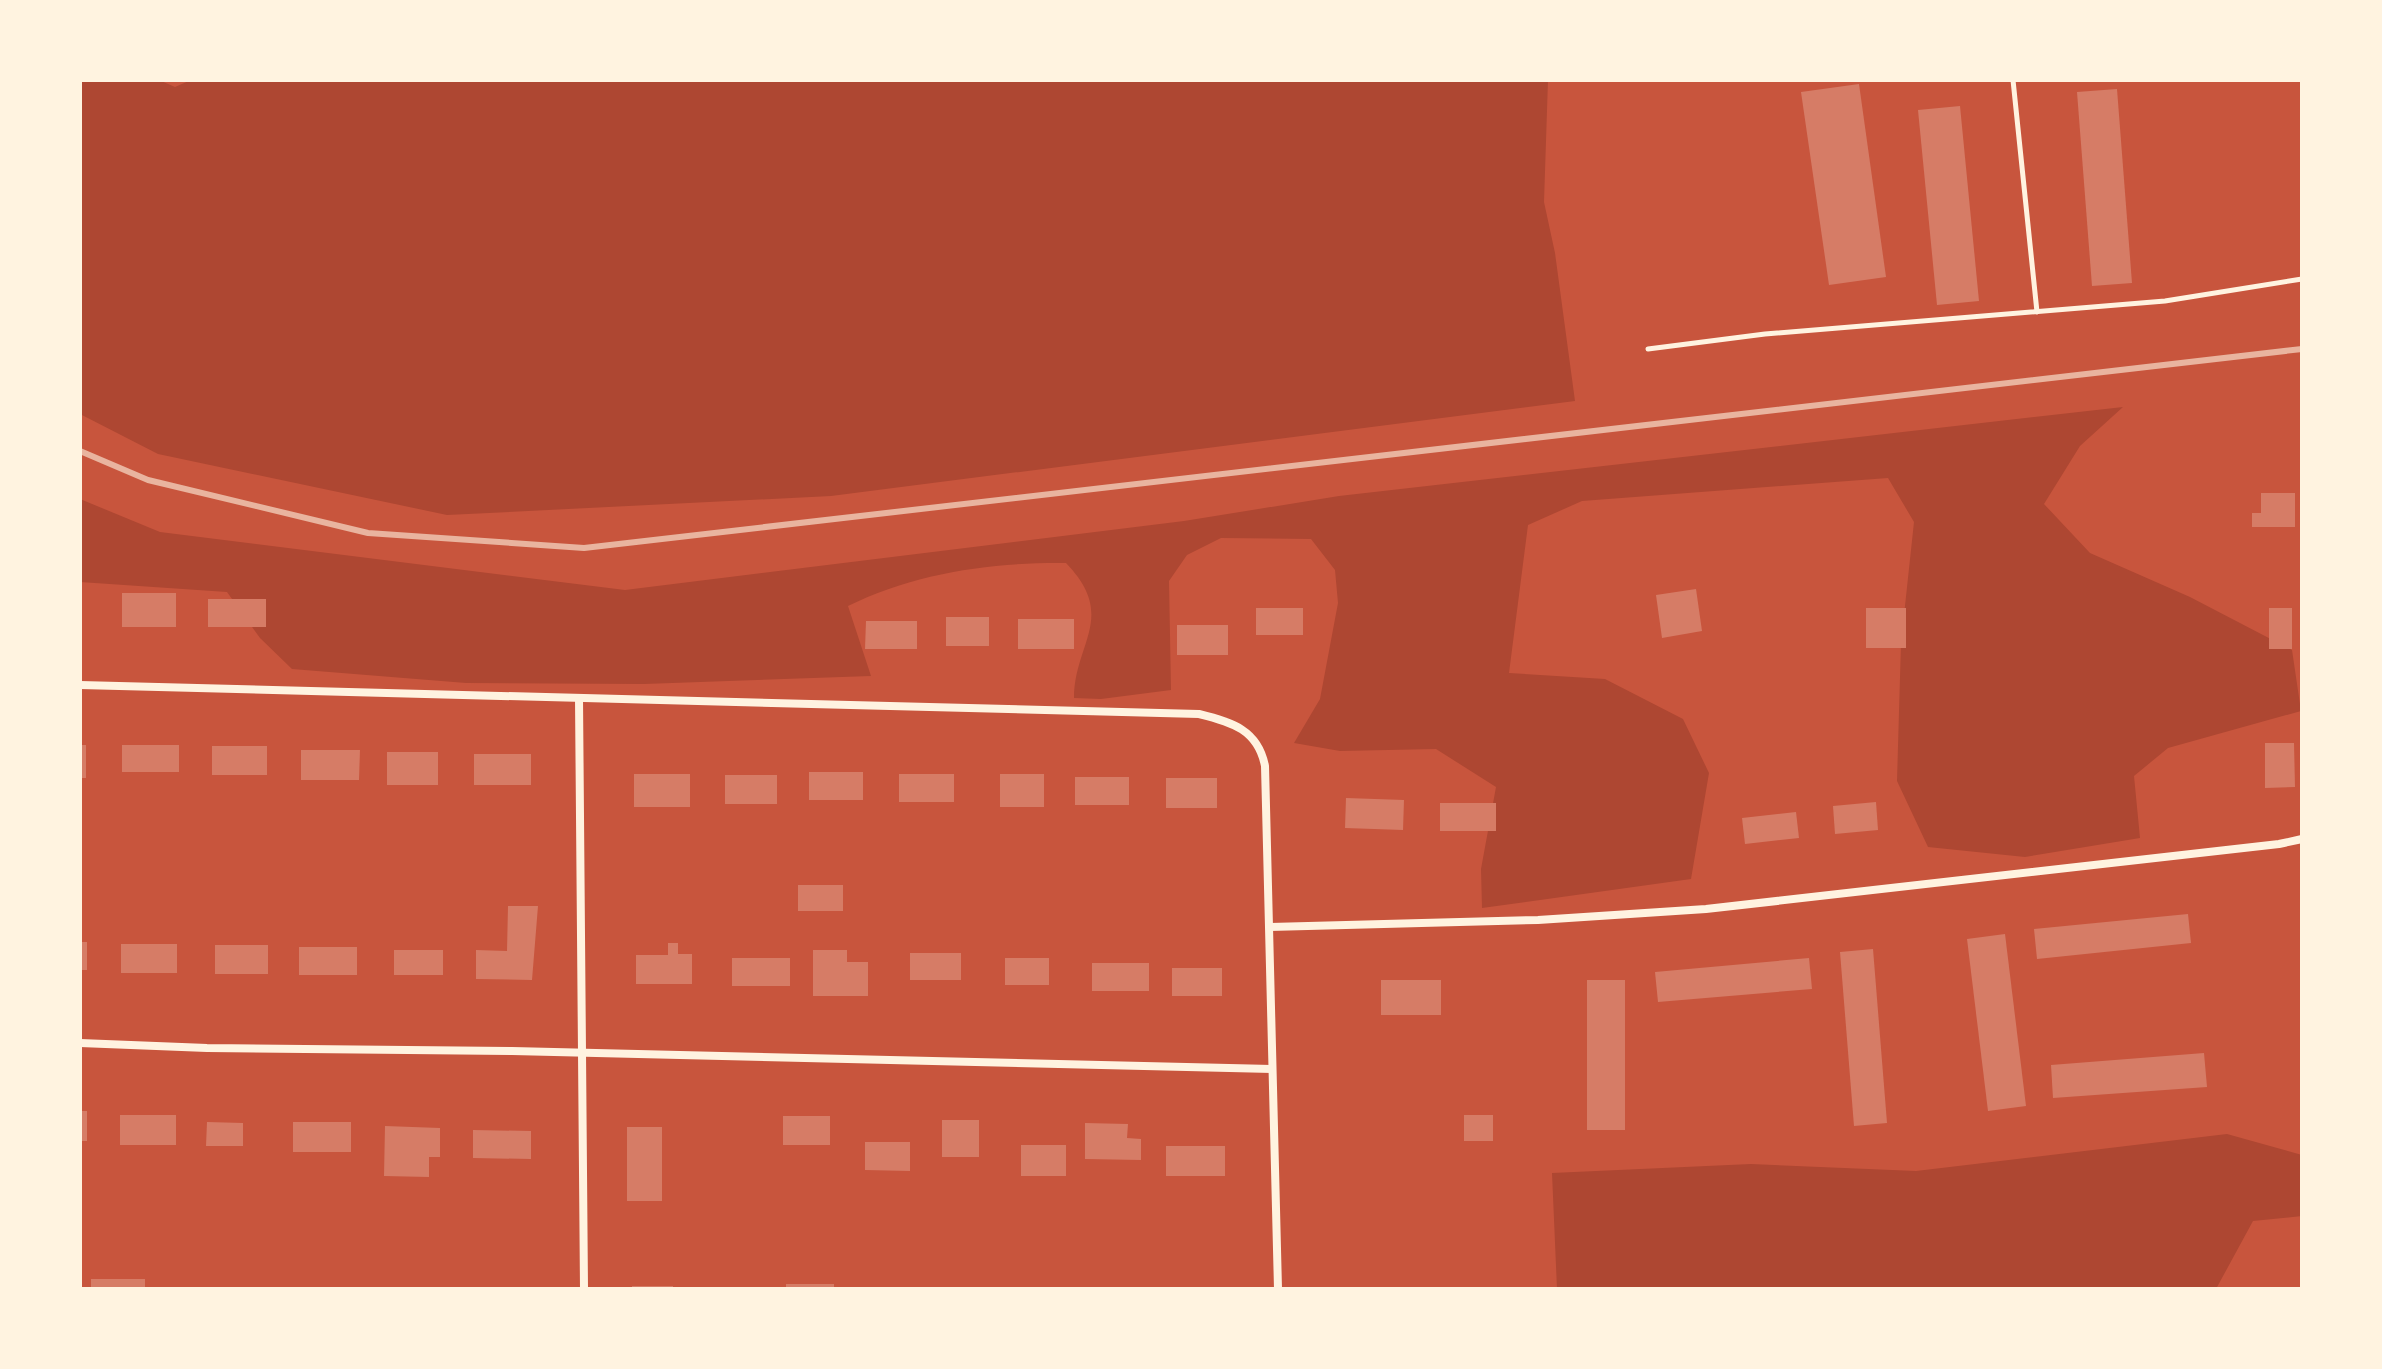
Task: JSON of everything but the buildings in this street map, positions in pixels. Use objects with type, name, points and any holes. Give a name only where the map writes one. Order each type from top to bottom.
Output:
[{"type":"street","points":[[80,685],[1199,714],[1229,721],[1253,736],[1263,756],[1278,1289]]},
{"type":"street","points":[[579,698],[584,1289]]},
{"type":"street","points":[[1270,927],[1538,920],[1706,909],[2302,839]]},
{"type":"street","points":[[80,1043],[1272,1069]]},
{"type":"lane","points":[[2013,80],[2037,312]]},
{"type":"lane","points":[[1648,349],[1765,334],[2165,301],[2302,279]]},
{"type":"shaded area","points":[[80,80],[159,80],[175,87],[191,80],[1548,80],[1544,202],[1555,253],[1575,401],[831,496],[447,515],[158,454],[80,414]]},
{"type":"shaded area","points":[[2123,407],[2080,446],[2044,504],[2090,553],[2190,597],[2292,650],[2301,711],[2168,748],[2134,776],[2140,838],[2025,857],[1928,847],[1897,781],[1901,643],[1914,522],[1888,478],[1582,501],[1528,525],[1509,673],[1605,679],[1683,719],[1709,773],[1691,879],[1482,908],[1481,869],[1496,787],[1436,749],[1340,751],[1294,743],[1320,699],[1338,603],[1335,570],[1311,539],[1221,538],[1187,555],[1169,581],[1171,690],[1101,699],[1074,698],[1091,615],[1089,599],[1081,582],[1066,563],[982,567],[954,572],[900,585],[848,606],[871,676],[644,684],[466,683],[292,669],[260,638],[227,592],[80,582],[80,499],[160,532],[625,590],[1184,521],[1339,496]]},
{"type":"shaded area","points":[[2227,1134],[2302,1155],[2302,1216],[2253,1221],[2216,1289],[1557,1289],[1552,1173],[1751,1164],[1916,1171]]},
{"type":"railway","points":[[80,451],[148,480],[368,533],[584,548],[2302,349]]}]
